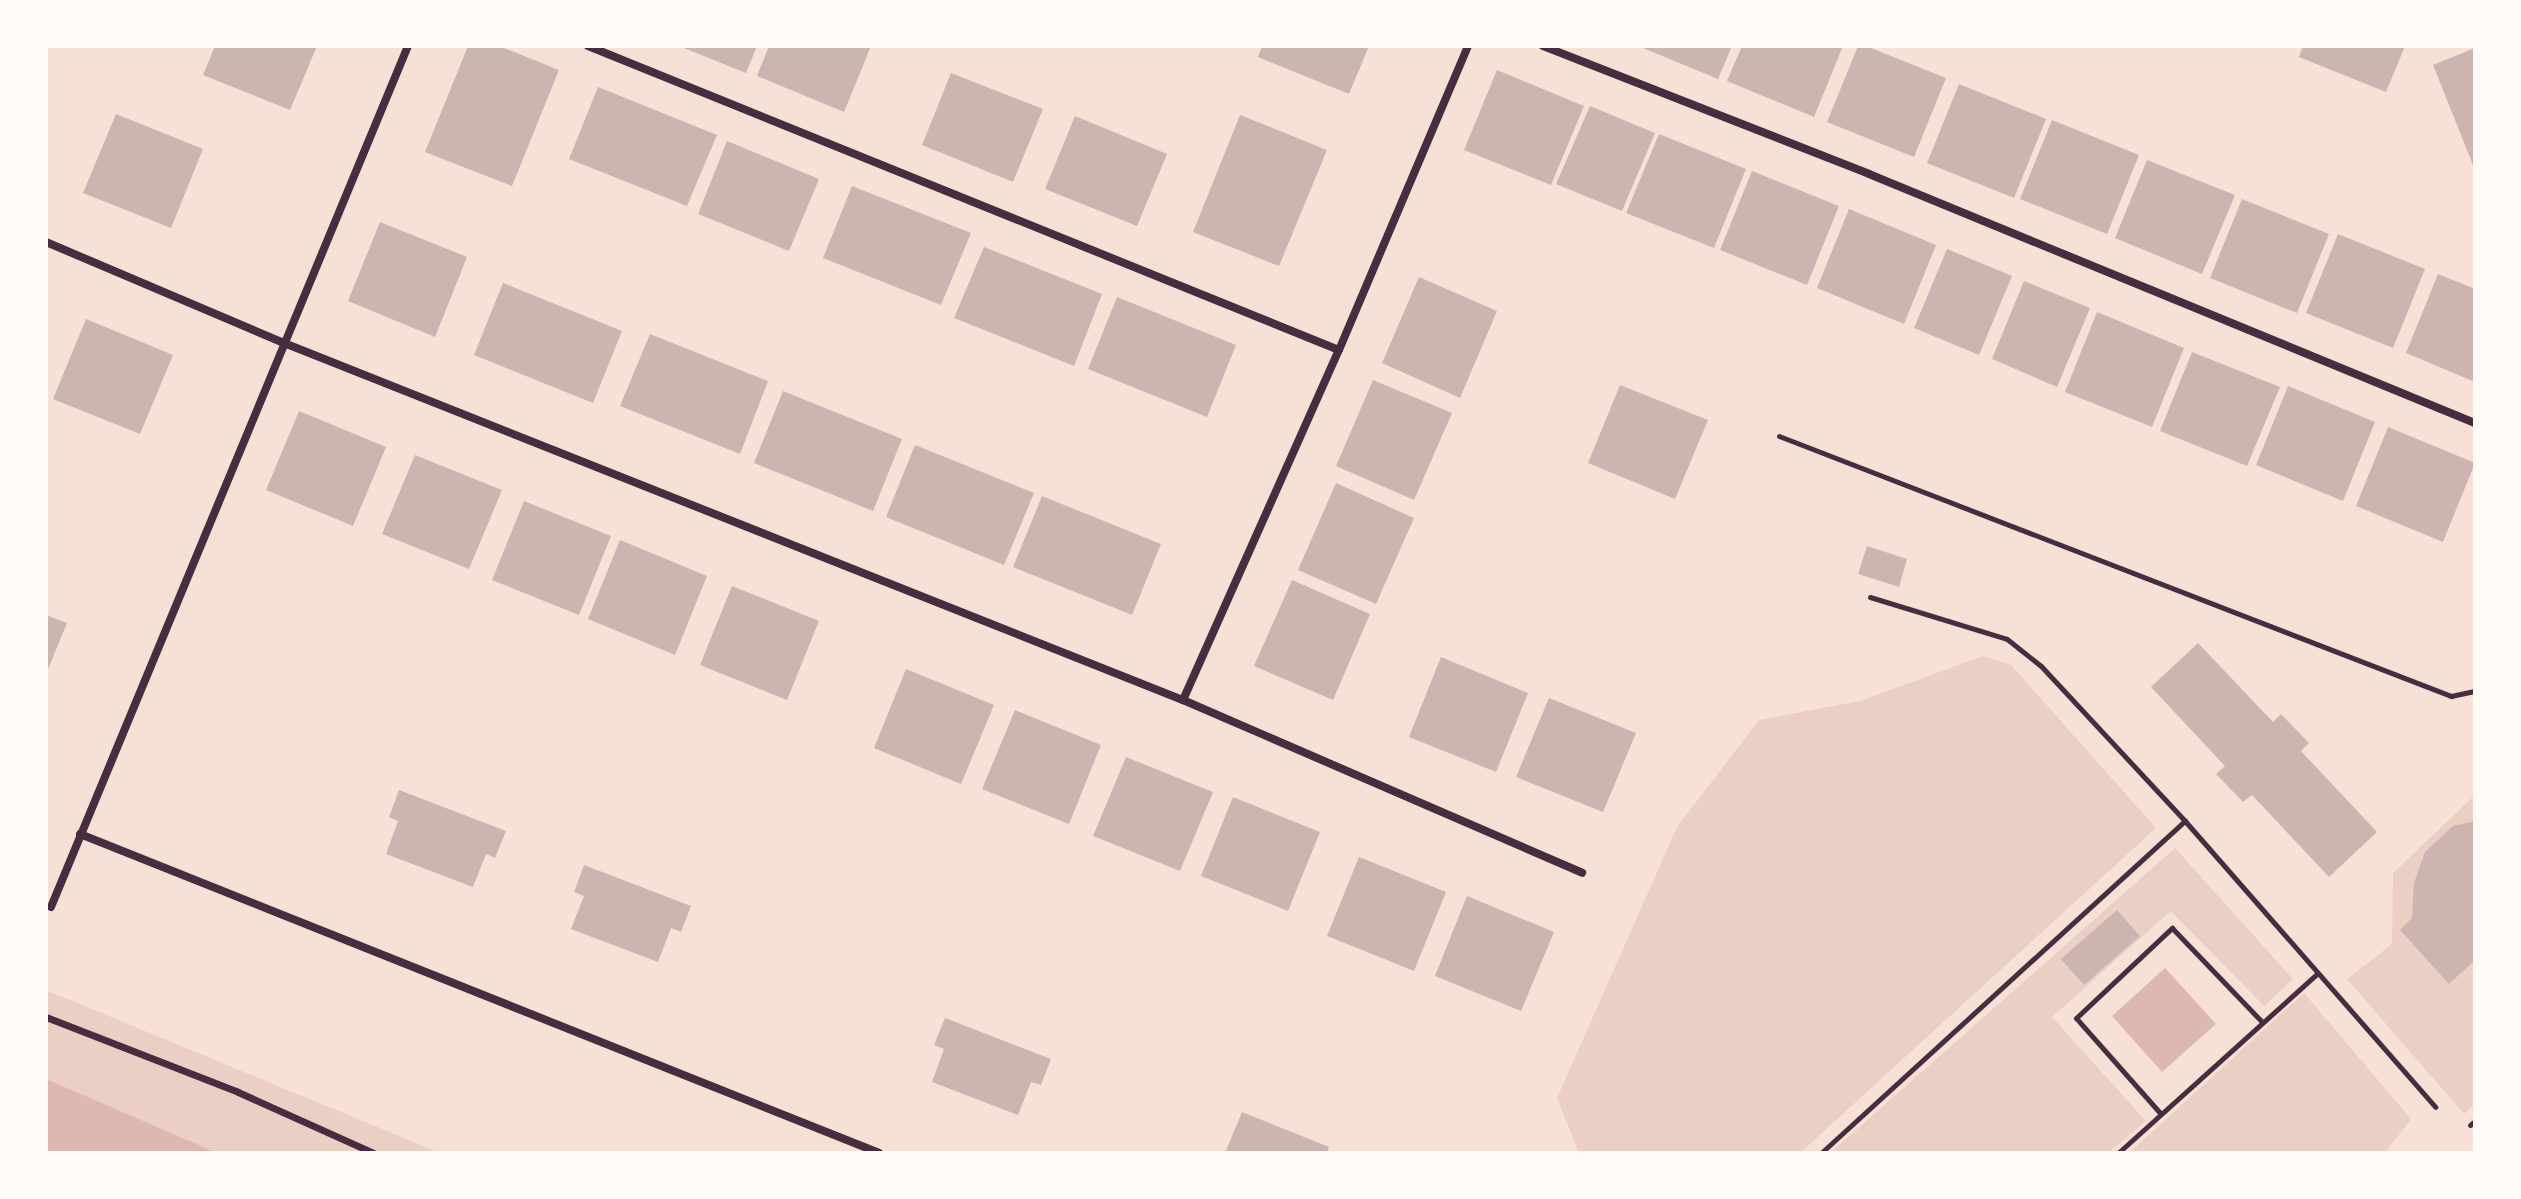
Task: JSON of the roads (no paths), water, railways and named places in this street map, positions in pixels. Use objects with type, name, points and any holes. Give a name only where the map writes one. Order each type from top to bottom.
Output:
[{"type":"street","points":[[51,907],[408,46]]},
{"type":"street","points":[[588,46],[1339,350]]},
{"type":"street","points":[[1183,700],[1339,350],[1468,46]]},
{"type":"street","points":[[1543,46],[1869,174],[2475,423]]},
{"type":"street","points":[[46,242],[284,343],[1183,700],[1582,873]]},
{"type":"street","points":[[80,834],[879,1153]]},
{"type":"street","points":[[46,1017],[238,1092],[374,1153]]}]
